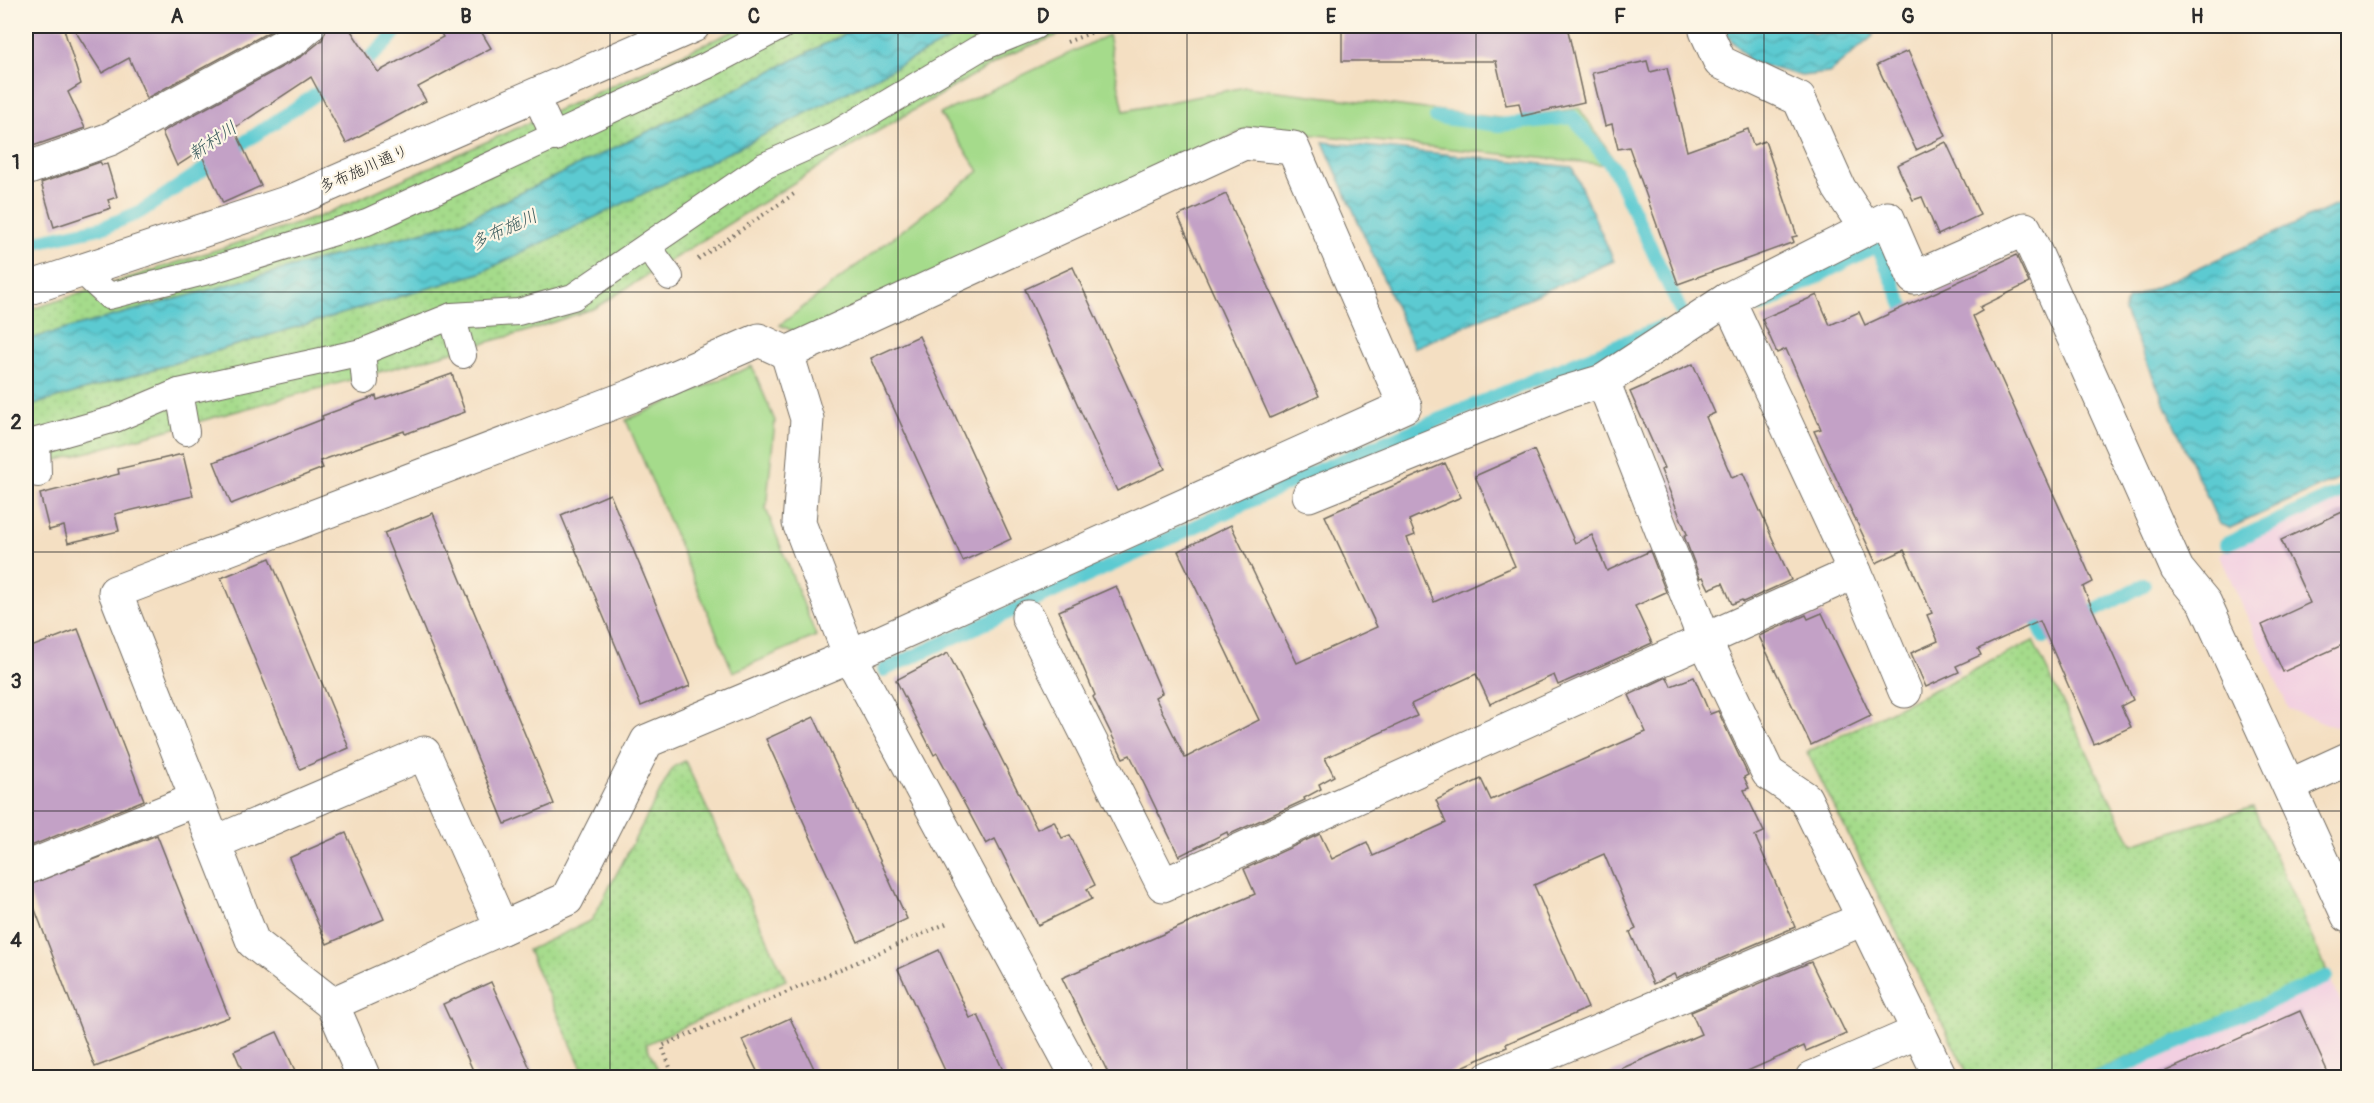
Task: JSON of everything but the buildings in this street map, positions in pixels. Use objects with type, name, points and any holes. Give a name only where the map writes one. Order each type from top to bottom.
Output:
[{"type":"street","name":"多布施川通り","points":[[26,289],[292,201],[693,26]]},
{"type":"street","points":[[81,270],[110,296],[208,271],[367,222],[555,138],[706,66],[782,26]]},
{"type":"street","points":[[38,474],[31,443],[115,419],[179,392],[362,352],[452,316],[518,312],[573,297],[764,166],[834,135],[978,49],[1035,26]]},
{"type":"street","points":[[1708,26],[1706,31],[1720,62],[1799,99],[1839,188],[1866,229]]},
{"type":"street","points":[[26,169],[110,139],[296,30]]},
{"type":"street","points":[[535,95],[555,138]]},
{"type":"street","points":[[332,1004],[567,899],[647,741],[850,656],[1405,406],[1293,148],[1244,143],[787,353]]},
{"type":"street","points":[[1309,495],[1563,393],[1603,381],[1728,299],[1888,218],[1914,278],[2025,229],[2176,569],[2205,603],[2349,916]]},
{"type":"street","points":[[648,247],[670,277]]},
{"type":"street","points":[[1728,299],[1855,572],[1905,691]]},
{"type":"street","points":[[452,316],[463,355]]},
{"type":"street","points":[[364,1077],[332,1004],[253,942],[114,592],[631,396],[759,340],[787,353],[807,419],[799,523],[850,656],[1078,1077]]},
{"type":"street","points":[[362,352],[365,381]]},
{"type":"street","points":[[1603,381],[1705,641],[1768,773],[1805,798],[1941,1077]]},
{"type":"street","points":[[179,392],[186,432]]},
{"type":"street","points":[[1028,617],[1163,885],[1855,572]]},
{"type":"street","points":[[214,843],[424,753],[502,928]]},
{"type":"street","points":[[2289,786],[2349,759]]},
{"type":"street","points":[[26,868],[197,799]]},
{"type":"street","points":[[1489,1077],[1863,919]]},
{"type":"street","points":[[1812,1077],[1918,1032]]},
{"type":"path","points":[[674,1077],[662,1046],[964,916],[983,902]]},
{"type":"shaded area","points":[[2348,495],[2348,721],[2335,727],[2289,709],[2219,554]]},
{"type":"shaded area","points":[[2331,981],[2348,1018],[2348,1077],[2116,1078]]},
{"type":"green space","points":[[745,26],[860,26],[732,91],[465,220],[26,340],[26,311],[321,216]]},
{"type":"green space","points":[[976,26],[1081,26],[1008,55],[854,145],[595,308],[521,333],[26,469],[26,407],[480,273]]},
{"type":"green space","points":[[1108,35],[1124,111],[1245,87],[1507,119],[1579,108],[1619,166],[1249,128],[803,336],[780,325],[979,171],[940,114]]},
{"type":"green space","points":[[752,366],[775,421],[766,509],[816,636],[733,672],[626,420]]},
{"type":"green space","points":[[2033,641],[2132,844],[2253,807],[2327,971],[2082,1077],[1969,1077],[1807,752]]},
{"type":"green space","points":[[685,761],[786,980],[646,1044],[661,1077],[586,1077],[528,950],[592,920],[673,767]]},
{"type":"water","name":"多布施川","points":[[860,26],[976,26],[746,144],[480,273],[26,407],[26,340],[465,220],[732,91]]},
{"type":"water","points":[[1728,26],[1804,26],[1814,34],[1875,26],[1873,36],[1829,73],[1801,76],[1751,62],[1725,33]]},
{"type":"water","points":[[1323,142],[1572,167],[1614,261],[1414,348]]},
{"type":"water","points":[[2348,200],[2348,474],[2230,528],[2219,524],[2124,312],[2127,300]]},
{"type":"waterway","name":"新村川","points":[[354,69],[379,50],[399,26]]},
{"type":"waterway","name":"新村川","points":[[26,244],[104,227],[140,212],[333,83]]},
{"type":"waterway","points":[[1436,117],[1499,125],[1573,117],[1614,169],[1684,318]]},
{"type":"waterway","points":[[1761,306],[1877,245],[1911,324]]},
{"type":"waterway","points":[[884,670],[1309,474],[1661,327]]},
{"type":"waterway","points":[[2226,544],[2348,489]]},
{"type":"waterway","points":[[2079,619],[2144,585]]},
{"type":"waterway","points":[[2031,606],[2044,637],[2062,628]]},
{"type":"waterway","points":[[2097,1078],[2326,977]]}]
